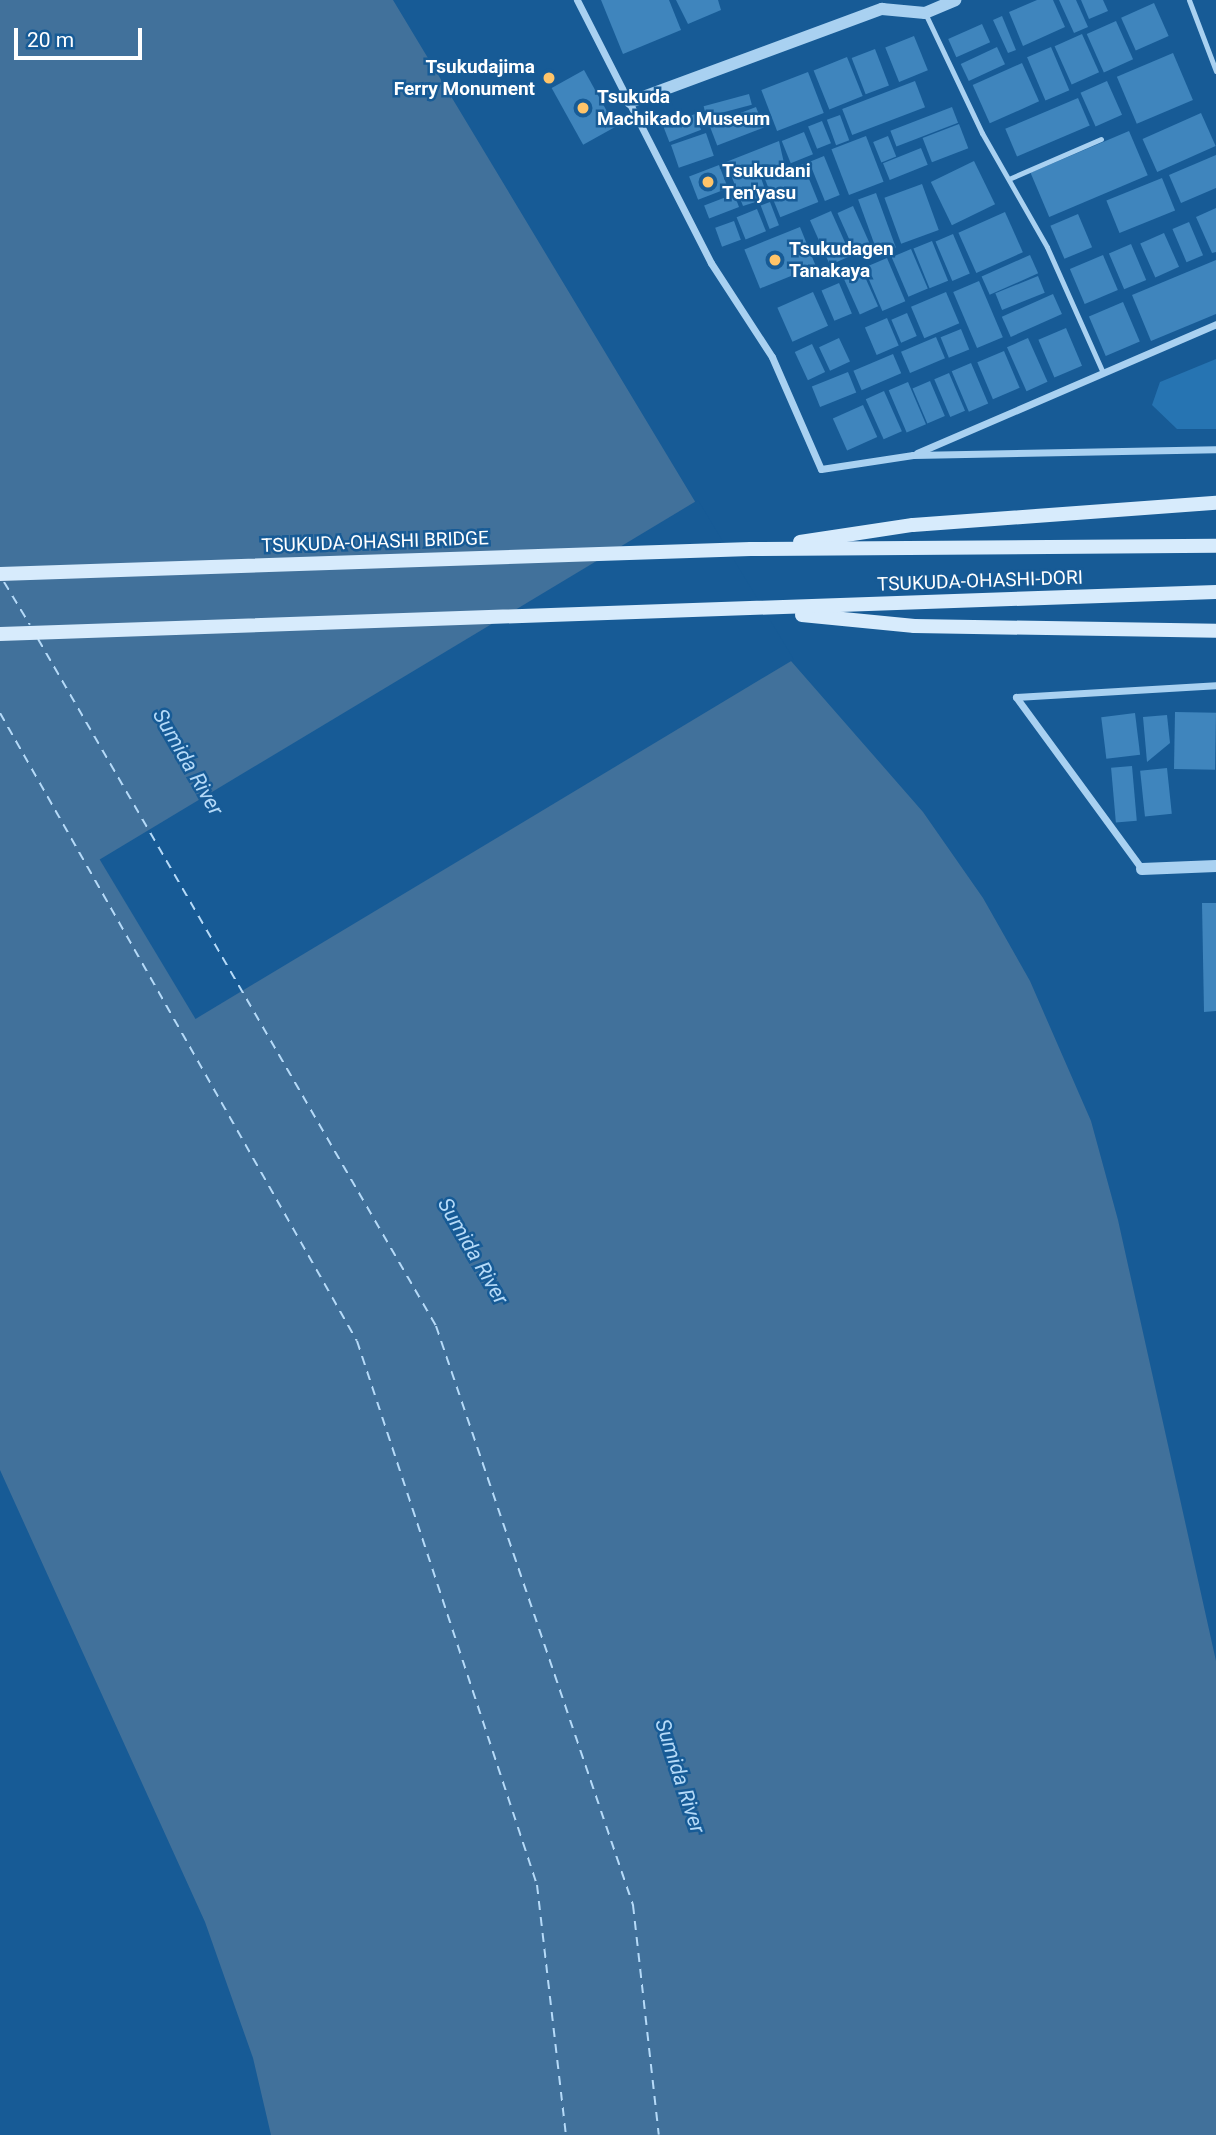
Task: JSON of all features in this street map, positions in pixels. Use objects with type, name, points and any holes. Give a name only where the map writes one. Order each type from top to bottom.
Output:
[{"type":"main road","points":[[751,549],[913,526],[1216,503]]},
{"type":"main road","name":"TSUKUDA-OHASHI-DORI","points":[[751,549],[1216,546]]},
{"type":"main road","name":"TSUKUDA-OHASHI BRIDGE","points":[[0,574],[751,549]]},
{"type":"main road","name":"TSUKUDA-OHASHI-DORI","points":[[745,610],[1216,592]]},
{"type":"main road","points":[[0,634],[745,610],[914,626],[1216,631]]},
{"type":"street","points":[[577,0],[711,263],[772,357],[821,468],[913,455],[1216,449]]},
{"type":"street","points":[[630,102],[880,5],[925,13],[955,0]]},
{"type":"street","points":[[913,455],[1216,324]]},
{"type":"street","points":[[1216,685],[1016,697],[1142,869],[1216,866]]},
{"type":"lane","points":[[1189,0],[1216,71]]},
{"type":"lane","points":[[925,13],[982,133],[1011,178],[1047,247],[1103,373]]},
{"type":"lane","points":[[1011,178],[1101,139]]},
{"type":"shaded area","points":[[1216,359],[1216,429],[1177,429],[1152,405],[1160,382]]},
{"type":"water","name":"Sumida River","points":[[0,0],[393,0],[791,661],[923,812],[983,898],[1030,981],[1091,1121],[1118,1220],[1216,1661],[1216,2135],[271,2135],[253,2058],[205,1922],[0,1470]]},
{"type":"pier","points":[[698,500],[794,659],[195,1019],[100,859]]},
{"type":"building","points":[[601,0],[669,0],[681,30],[623,54]]},
{"type":"building","points":[[676,0],[718,0],[721,10],[688,24]]},
{"type":"building","points":[[1037,0],[1053,0],[1065,27],[1023,46],[1009,12]]},
{"type":"building","points":[[1059,0],[1076,0],[1088,27],[1074,33]]},
{"type":"building","points":[[1081,0],[1103,0],[1108,11],[1089,19]]},
{"type":"building","points":[[1154,3],[1169,36],[1136,51],[1121,18]]},
{"type":"building","points":[[1002,16],[1016,50],[1008,53],[993,20]]},
{"type":"building","points":[[1116,21],[1133,59],[1104,72],[1087,34]]},
{"type":"building","points":[[982,24],[990,42],[956,57],[948,39]]},
{"type":"building","points":[[1082,34],[1099,72],[1072,85],[1055,46]]},
{"type":"building","points":[[914,36],[928,70],[899,82],[885,48]]},
{"type":"building","points":[[997,47],[1005,64],[969,81],[961,64]]},
{"type":"building","points":[[1051,47],[1069,90],[1045,100],[1027,57]]},
{"type":"building","points":[[875,49],[889,85],[866,94],[852,58]]},
{"type":"building","points":[[1173,53],[1193,100],[1137,124],[1117,77]]},
{"type":"building","points":[[847,57],[863,96],[829,109],[814,70]]},
{"type":"building","points":[[1022,63],[1039,101],[990,123],[973,85]]},
{"type":"building","points":[[584,70],[616,127],[583,145],[552,88]]},
{"type":"building","points":[[808,72],[824,113],[777,131],[761,90]]},
{"type":"building","points":[[915,81],[925,107],[852,135],[842,109]]},
{"type":"building","points":[[1107,81],[1122,115],[1096,127],[1081,93]]},
{"type":"building","points":[[749,94],[752,105],[706,117],[704,106]]},
{"type":"building","points":[[1078,98],[1090,126],[1017,156],[1005,129]]},
{"type":"building","points":[[756,107],[764,128],[717,145],[709,125]]},
{"type":"building","points":[[952,107],[958,123],[896,147],[890,131]]},
{"type":"building","points":[[1201,113],[1216,146],[1157,172],[1143,139]]},
{"type":"building","points":[[695,114],[701,130],[669,142],[663,126]]},
{"type":"building","points":[[840,115],[849,140],[836,145],[827,120]]},
{"type":"building","points":[[822,121],[831,143],[817,149],[808,127]]},
{"type":"building","points":[[959,124],[968,148],[932,162],[923,138]]},
{"type":"building","points":[[1129,131],[1148,175],[1049,217],[1031,173]]},
{"type":"building","points":[[804,132],[813,154],[791,163],[782,141]]},
{"type":"building","points":[[706,133],[714,156],[679,168],[671,145]]},
{"type":"building","points":[[866,136],[884,182],[849,195],[831,149]]},
{"type":"building","points":[[888,136],[896,156],[881,162],[873,142]]},
{"type":"building","points":[[779,141],[784,163],[759,172],[768,198],[743,206],[726,162]]},
{"type":"building","points":[[921,148],[928,165],[890,180],[883,163]]},
{"type":"building","points":[[1216,155],[1216,188],[1181,203],[1169,175]]},
{"type":"building","points":[[824,156],[840,195],[825,201],[809,162]]},
{"type":"building","points":[[974,161],[995,204],[952,225],[931,182]]},
{"type":"building","points":[[803,164],[818,202],[780,217],[765,179]]},
{"type":"building","name":"Tsukudani Ten'yasu","points":[[719,165],[728,188],[698,200],[689,176]]},
{"type":"building","points":[[1162,178],[1175,210],[1119,233],[1106,200]]},
{"type":"building","points":[[922,184],[939,230],[901,244],[884,198]]},
{"type":"building","points":[[876,193],[896,248],[878,254],[858,199]]},
{"type":"building","points":[[734,194],[739,207],[709,219],[704,205]]},
{"type":"building","points":[[770,202],[779,225],[770,229],[761,206]]},
{"type":"building","points":[[853,206],[872,249],[857,256],[837,213]]},
{"type":"building","points":[[1216,208],[1216,252],[1212,253],[1196,217]]},
{"type":"building","points":[[757,209],[766,231],[746,239],[737,217]]},
{"type":"building","points":[[831,211],[851,256],[830,265],[810,220]]},
{"type":"building","points":[[1005,212],[1023,252],[976,273],[958,233]]},
{"type":"building","points":[[1078,214],[1092,247],[1064,259],[1050,226]]},
{"type":"building","points":[[734,221],[741,240],[722,247],[715,228]]},
{"type":"building","points":[[1189,222],[1203,255],[1186,262],[1172,229]]},
{"type":"building","points":[[800,227],[816,266],[760,288],[744,249]]},
{"type":"building","points":[[1164,233],[1179,267],[1155,277],[1140,244]]},
{"type":"building","points":[[953,234],[970,274],[952,281],[936,241]]},
{"type":"building","points":[[932,241],[948,281],[930,288],[913,248]]},
{"type":"building","points":[[1131,244],[1146,280],[1124,289],[1109,253]]},
{"type":"building","points":[[911,249],[928,289],[908,297],[892,257]]},
{"type":"building","points":[[1030,255],[1038,273],[990,295],[982,277]]},
{"type":"building","points":[[1103,255],[1118,290],[1085,304],[1070,269]]},
{"type":"building","points":[[887,258],[905,301],[882,311],[864,268]]},
{"type":"building","points":[[1216,260],[1216,314],[1151,341],[1132,295]]},
{"type":"building","points":[[861,268],[878,306],[860,315],[843,276]]},
{"type":"building","points":[[1038,276],[1045,293],[1002,310],[995,293]]},
{"type":"building","points":[[979,281],[1003,337],[977,348],[953,292]]},
{"type":"building","points":[[839,283],[852,313],[834,321],[822,290]]},
{"type":"building","points":[[813,292],[828,326],[792,342],[777,308]]},
{"type":"building","points":[[946,292],[959,323],[924,338],[911,307]]},
{"type":"building","points":[[1053,294],[1062,314],[1011,337],[1002,317]]},
{"type":"building","points":[[1123,302],[1140,342],[1106,356],[1089,316]]},
{"type":"building","points":[[907,313],[917,336],[901,343],[891,320]]},
{"type":"building","points":[[887,318],[899,346],[877,355],[865,327]]},
{"type":"building","points":[[1066,328],[1082,366],[1054,377],[1038,340]]},
{"type":"building","points":[[961,329],[969,349],[949,358],[941,337]]},
{"type":"building","points":[[936,337],[945,358],[910,373],[901,352]]},
{"type":"building","points":[[839,338],[850,362],[830,371],[819,347]]},
{"type":"building","points":[[1028,338],[1048,382],[1027,391],[1007,347]]},
{"type":"building","points":[[812,344],[825,372],[808,380],[795,352]]},
{"type":"building","points":[[1004,351],[1020,388],[993,399],[977,362]]},
{"type":"building","points":[[893,354],[901,373],[862,390],[853,371]]},
{"type":"building","points":[[971,363],[988,404],[969,412],[952,371]]},
{"type":"building","points":[[848,372],[856,392],[820,407],[812,387]]},
{"type":"building","points":[[949,373],[965,411],[950,417],[934,379]]},
{"type":"building","points":[[930,381],[945,416],[927,423],[913,388]]},
{"type":"building","points":[[908,382],[926,424],[907,433],[889,390]]},
{"type":"building","points":[[884,391],[902,431],[884,439],[866,399]]},
{"type":"building","points":[[863,405],[877,437],[847,450],[833,418]]},
{"type":"building","points":[[1175,712],[1216,713],[1215,770],[1174,769]]},
{"type":"building","points":[[1135,713],[1140,755],[1106,759],[1101,717]]},
{"type":"building","points":[[1167,715],[1170,743],[1147,762],[1143,717]]},
{"type":"building","points":[[1132,766],[1137,821],[1116,823],[1111,768]]},
{"type":"building","points":[[1167,768],[1172,814],[1145,817],[1140,771]]},
{"type":"building","points":[[1202,903],[1216,903],[1216,1011],[1204,1012]]},
{"type":"ferry route","points":[[4,582],[30,625]]},
{"type":"ferry route","points":[[38,639],[436,1326],[633,1905],[659,2135]]},
{"type":"ferry route","points":[[0,713],[357,1341],[537,1885],[566,2135]]},
{"type":"place","name":"Tsukudajima Ferry Monument","points":[[549,78]]},
{"type":"place","name":"Tsukuda Machikado Museum","points":[[583,108]]},
{"type":"place","name":"Tsukudani Ten'yasu","points":[[708,182]]},
{"type":"place","name":"Tsukudagen Tanakaya","points":[[775,260]]}]
